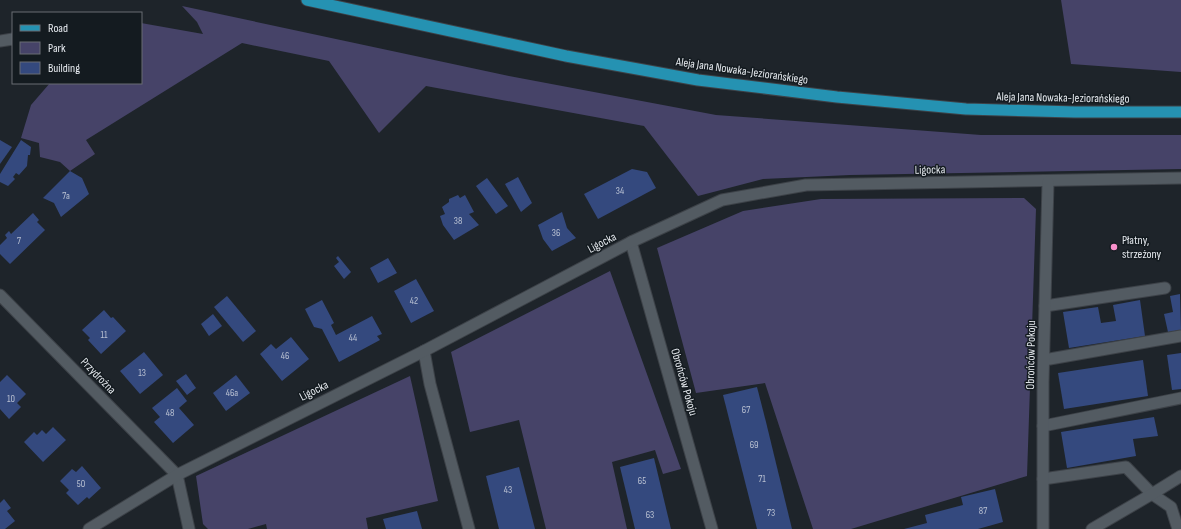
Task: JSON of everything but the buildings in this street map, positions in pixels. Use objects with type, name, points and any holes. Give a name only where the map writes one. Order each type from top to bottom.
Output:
[{"type":"main road","name":"Aleja Jana Nowaka-Jeziorańskiego","points":[[307,0],[566,56],[698,80],[837,97],[966,109],[1075,112],[1181,112]]},
{"type":"street","points":[[0,42],[12,39]]},
{"type":"street","name":"Ligocka","points":[[89,529],[177,475],[424,351],[632,242],[722,200],[806,185],[1048,182],[1181,178]]},
{"type":"street","name":"Obrońców Pokoju","points":[[1043,529],[1043,426],[1048,182]]},
{"type":"street","name":"Obrońców Pokoju","points":[[632,242],[712,529]]},
{"type":"street","points":[[1045,306],[1165,288]]},
{"type":"street","name":"Przydrożna","points":[[0,295],[177,475]]},
{"type":"street","points":[[1044,360],[1181,336]]},
{"type":"street","points":[[424,351],[430,384],[469,529]]},
{"type":"street","points":[[1043,426],[1181,398]]},
{"type":"street","points":[[1043,479],[1126,467],[1152,494],[1171,507],[1178,529]]},
{"type":"street","points":[[177,475],[189,529]]},
{"type":"street","points":[[1092,529],[1181,476]]},
{"type":"green space","points":[[1061,0],[1181,0],[1181,72],[1071,64]]},
{"type":"green space","points":[[182,6],[509,76],[716,115],[981,135],[1181,135],[1181,169],[850,175],[763,179],[698,196],[644,126],[426,86],[379,133],[329,61],[242,43],[86,140],[95,154],[70,171],[60,162],[40,157],[39,143],[21,138],[31,105],[49,84],[142,84],[142,23],[203,34],[197,22]]},
{"type":"green space","points":[[1024,198],[1036,209],[1027,476],[851,529],[813,529],[765,383],[696,393],[657,248],[743,211],[821,199]]},
{"type":"green space","points":[[610,271],[681,469],[663,474],[655,450],[612,462],[627,529],[546,529],[519,420],[470,432],[451,352]]},
{"type":"green space","points":[[410,376],[438,501],[366,518],[368,529],[267,529],[266,524],[248,529],[208,529],[203,524],[196,476]]},
{"type":"place","name":"Płatny, strzeżony","points":[[1114,247]]}]
